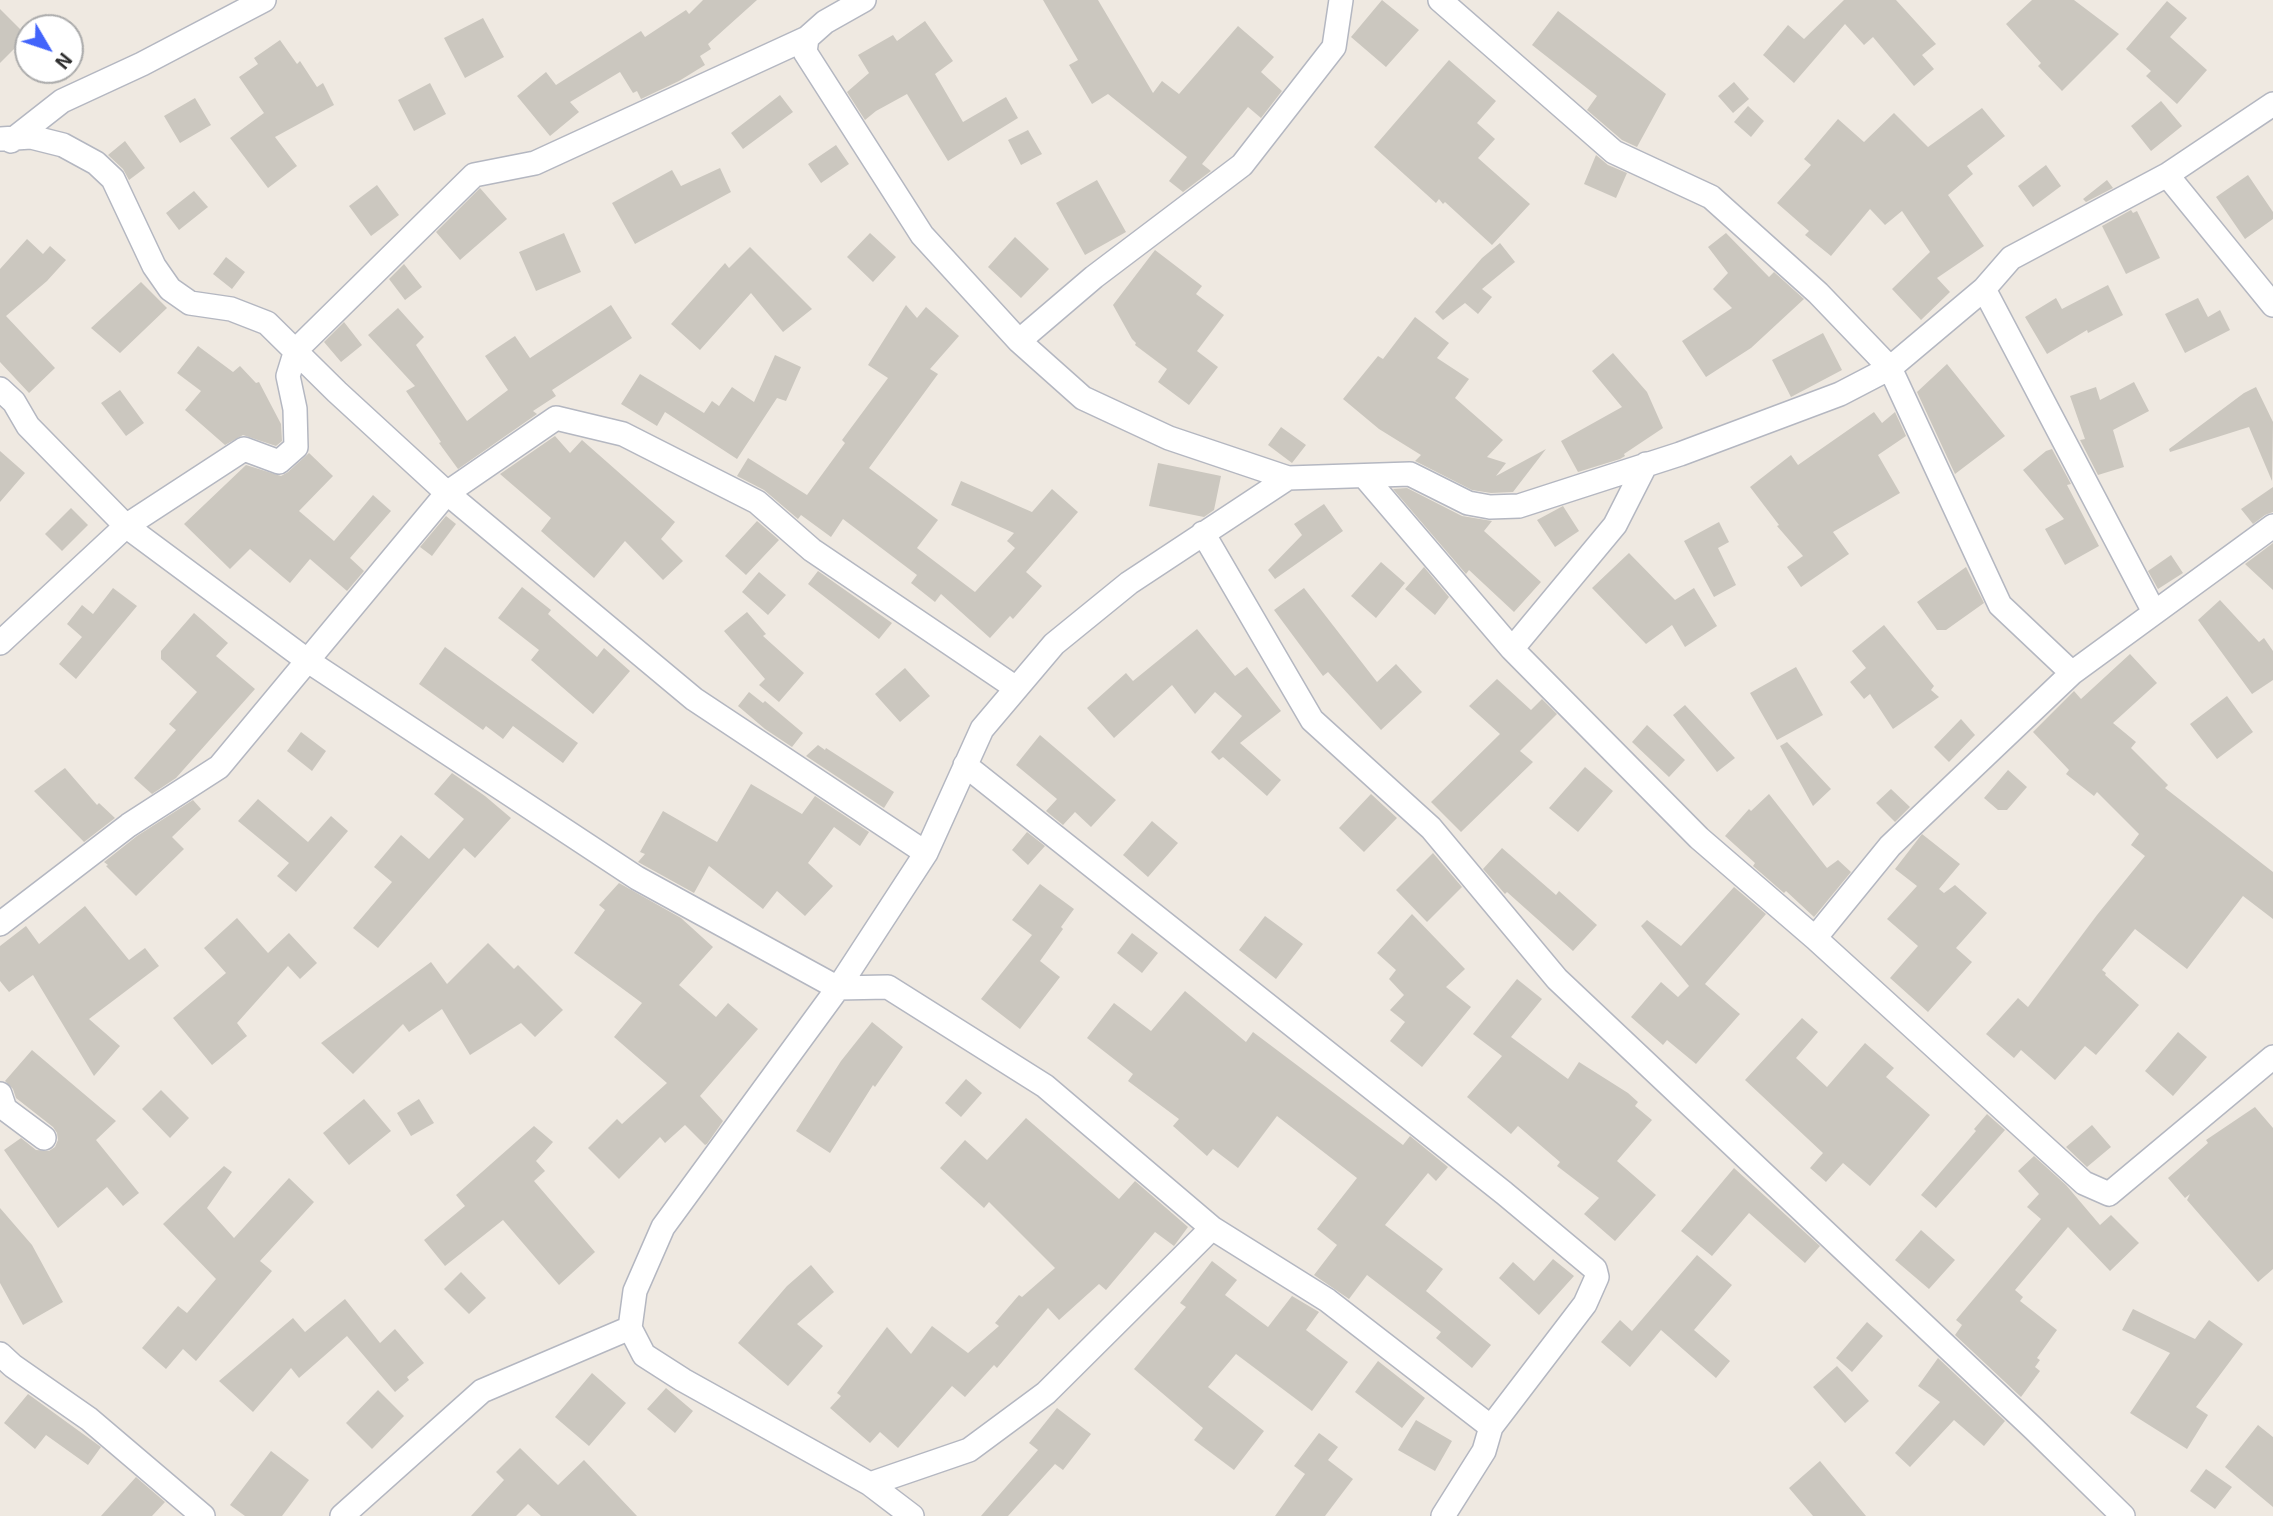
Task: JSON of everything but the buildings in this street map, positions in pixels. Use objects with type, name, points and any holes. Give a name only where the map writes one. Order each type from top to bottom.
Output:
[{"type":"street","points":[[4,143],[62,101],[142,64],[264,0]]},
{"type":"street","points":[[0,643],[126,526],[244,449],[279,462],[296,447],[295,409],[289,376],[296,351],[474,175],[535,163],[807,38],[825,22],[864,0]]},
{"type":"street","points":[[1019,341],[1094,277],[1242,165],[1335,47],[1340,0]]},
{"type":"street","points":[[1440,0],[1614,152],[1711,197],[1818,293],[1890,368],[2000,605],[2072,673]]},
{"type":"street","points":[[807,38],[805,52],[922,235],[1019,341],[1083,398],[1169,438],[1288,478],[1410,474],[1468,503],[1490,507],[1519,506],[1680,454],[1840,394],[1890,368],[1984,289],[2011,258],[2167,175],[2273,104]]},
{"type":"street","points":[[4,143],[31,137],[63,145],[96,163],[113,179],[154,266],[170,289],[190,303],[231,309],[267,323],[447,493],[694,699],[926,853]]},
{"type":"street","points":[[2167,175],[2273,305]]},
{"type":"street","points":[[1984,289],[2154,612]]},
{"type":"street","points":[[0,388],[14,402],[28,426],[126,526],[308,661],[637,878],[838,988],[888,987],[1045,1086],[1212,1228],[1327,1300],[1491,1427]]},
{"type":"street","points":[[0,924],[129,825],[219,767],[447,493],[556,418],[623,434],[757,502],[812,550],[1016,688]]},
{"type":"street","points":[[1512,649],[1615,525],[1646,464]]},
{"type":"street","points":[[1365,477],[1512,649],[1699,838],[1815,938],[2084,1183],[2109,1194],[2273,1057]]},
{"type":"street","points":[[912,1516],[870,1484],[683,1380],[644,1355],[630,1328],[635,1292],[663,1227],[838,988],[926,853],[982,729],[1054,644],[1129,583],[1288,478]]},
{"type":"street","points":[[1815,938],[1890,846],[2072,673],[2273,526]]},
{"type":"street","points":[[1203,533],[1312,720],[1431,828],[1557,979],[2024,1419],[2123,1516]]},
{"type":"street","points":[[965,765],[1472,1167],[1595,1269],[1597,1277],[1585,1304],[1491,1427],[1484,1451],[1443,1516]]},
{"type":"street","points":[[0,1094],[5,1110],[44,1138]]},
{"type":"street","points":[[870,1484],[969,1450],[1046,1393],[1212,1228]]},
{"type":"street","points":[[342,1516],[482,1391],[630,1328]]},
{"type":"street","points":[[0,1354],[89,1419],[203,1516]]}]
